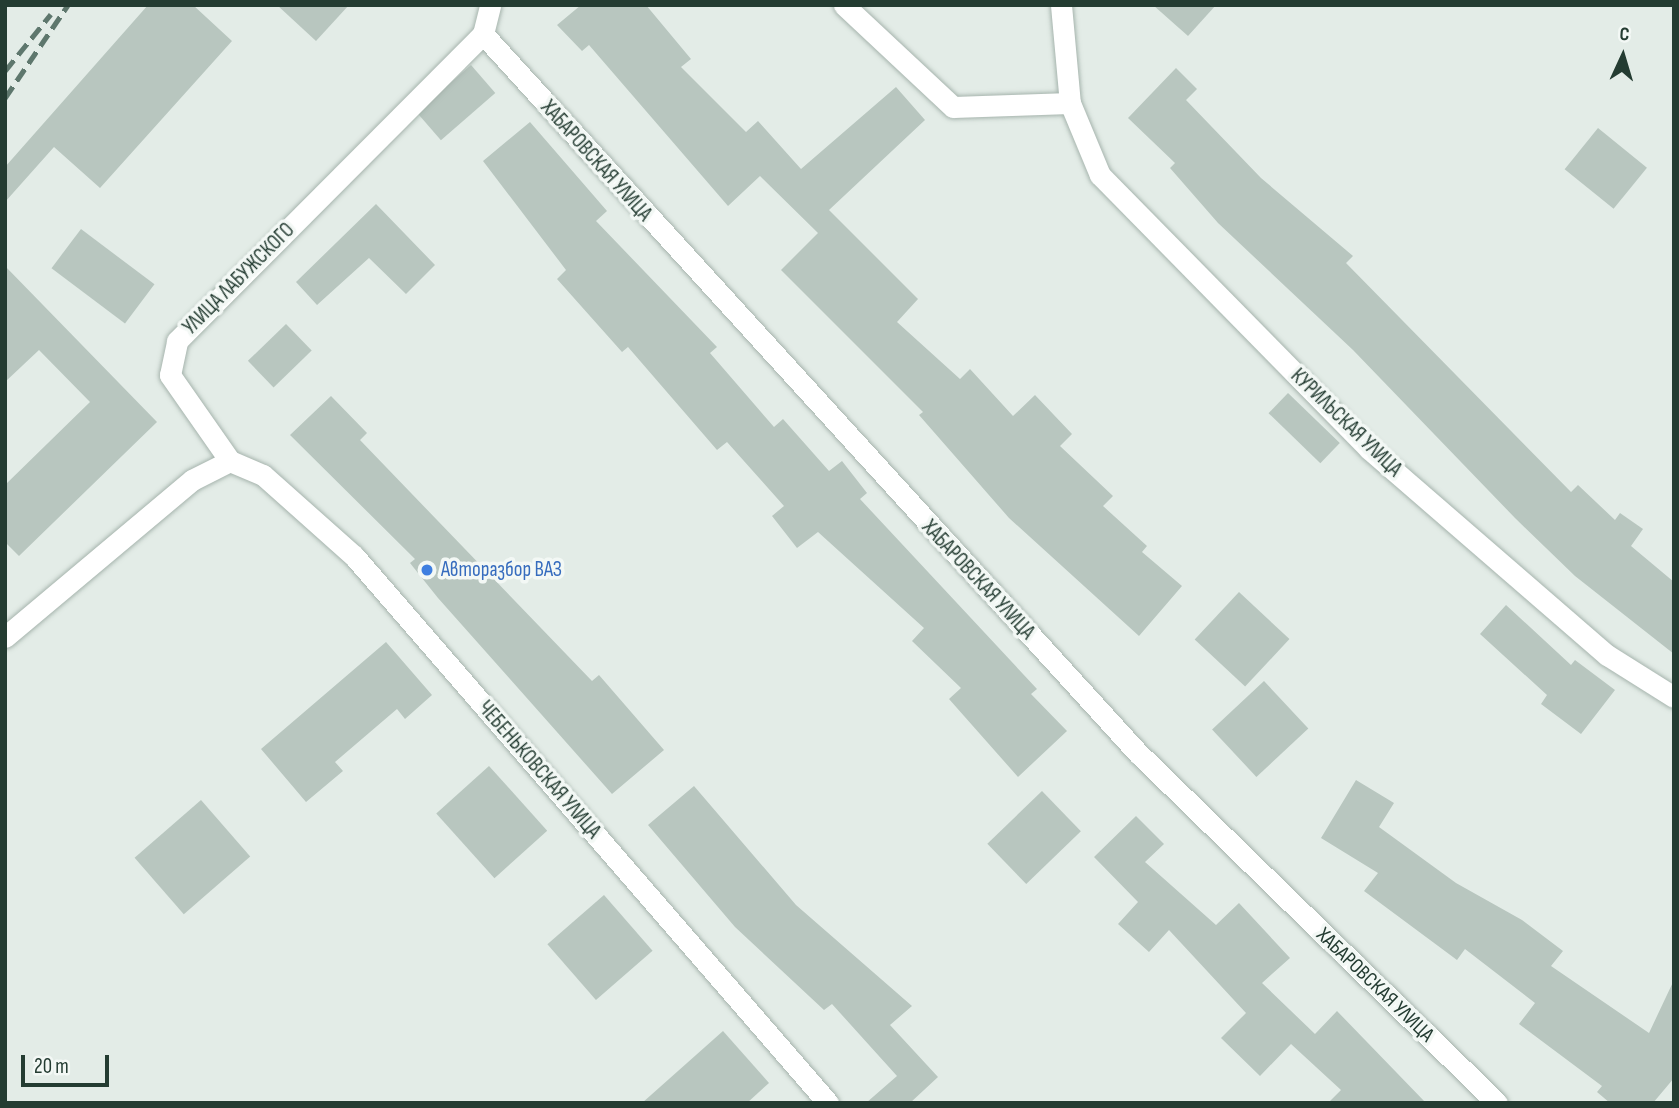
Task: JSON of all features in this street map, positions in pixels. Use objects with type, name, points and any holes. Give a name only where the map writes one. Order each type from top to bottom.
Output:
[{"type":"street","points":[[483,34],[490,5]]},
{"type":"street","points":[[844,5],[953,107],[1070,103]]},
{"type":"street","name":"КУРИЛЬСКАЯ УЛИЦА","points":[[1061,5],[1070,103],[1100,176],[1369,449],[1607,655],[1674,697]]},
{"type":"street","name":"УЛИЦА ЛАБУЖСКОГО","points":[[230,461],[170,375],[177,341],[483,34]]},
{"type":"street","name":"ХАБАРОВСКАЯ УЛИЦА","points":[[483,34],[1138,753],[1497,1103]]},
{"type":"street","points":[[5,637],[192,480],[230,461]]},
{"type":"street","name":"ЧЕБЕНЬКОВСКАЯ УЛИЦА","points":[[230,461],[263,475],[354,556],[828,1103]]},
{"type":"building","points":[[148,5],[193,5],[232,41],[100,188],[54,147],[5,202],[5,167]]},
{"type":"building","points":[[277,5],[349,5],[316,41]]},
{"type":"building","points":[[581,5],[646,5],[691,59],[681,67],[746,132],[758,121],[801,169],[896,87],[925,120],[829,210],[918,299],[897,322],[960,379],[970,369],[1013,416],[1035,395],[1072,434],[1060,446],[1113,496],[1103,506],[1147,546],[1142,552],[1182,586],[1139,636],[1009,518],[919,415],[923,412],[781,270],[818,233],[760,176],[728,206],[589,45],[582,51],[557,25]]},
{"type":"building","points":[[1153,5],[1216,5],[1188,36]]},
{"type":"building","points":[[471,65],[495,93],[441,140],[417,112]]},
{"type":"building","points":[[1176,68],[1197,89],[1186,100],[1261,178],[1353,256],[1346,263],[1571,492],[1578,485],[1615,520],[1620,513],[1643,529],[1631,546],[1674,582],[1674,654],[1575,576],[1515,518],[1353,350],[1218,223],[1170,168],[1175,163],[1128,118]]},
{"type":"building","points":[[530,122],[607,211],[596,221],[717,347],[710,353],[774,427],[783,419],[829,471],[842,461],[867,493],[860,499],[1037,689],[1031,694],[1067,731],[1018,777],[949,699],[961,688],[912,641],[924,628],[818,532],[797,548],[772,516],[784,506],[727,442],[717,450],[628,347],[622,352],[557,279],[566,270],[483,161]]},
{"type":"building","points":[[1598,128],[1647,168],[1614,209],[1565,169]]},
{"type":"building","points":[[376,204],[435,265],[406,294],[369,258],[317,305],[296,282]]},
{"type":"building","points":[[81,229],[154,284],[125,324],[52,268]]},
{"type":"building","points":[[5,266],[157,422],[19,556],[5,542],[5,485],[90,402],[39,350],[5,382]]},
{"type":"building","points":[[286,324],[312,351],[274,387],[248,361]]},
{"type":"building","points":[[1288,393],[1340,443],[1320,463],[1269,413]]},
{"type":"building","points":[[331,396],[367,433],[360,440],[592,681],[599,675],[664,750],[612,794],[438,598],[410,563],[415,559],[290,435]]},
{"type":"building","points":[[1239,592],[1289,639],[1245,687],[1195,640]]},
{"type":"building","points":[[1506,605],[1571,665],[1575,660],[1615,690],[1581,734],[1541,704],[1547,695],[1480,634]]},
{"type":"building","points":[[386,642],[432,695],[405,719],[397,709],[335,762],[343,771],[306,802],[261,749]]},
{"type":"building","points":[[1264,681],[1308,729],[1256,777],[1212,729]]},
{"type":"building","points":[[489,766],[547,831],[494,878],[436,814]]},
{"type":"building","points":[[1356,780],[1394,803],[1379,827],[1456,883],[1522,920],[1563,951],[1551,966],[1649,1033],[1674,980],[1674,1078],[1653,1103],[1610,1103],[1597,1092],[1602,1086],[1519,1024],[1535,1003],[1465,949],[1457,960],[1364,891],[1378,873],[1321,838]]},
{"type":"building","points":[[694,786],[796,905],[912,1006],[890,1025],[938,1077],[910,1103],[866,1103],[897,1076],[832,1004],[824,1010],[735,927],[648,825]]},
{"type":"building","points":[[1042,791],[1081,831],[1026,884],[987,844]]},
{"type":"building","points":[[201,800],[250,857],[184,914],[135,858]]},
{"type":"building","points":[[1136,816],[1164,844],[1145,862],[1216,925],[1239,903],[1290,958],[1262,983],[1315,1034],[1337,1011],[1426,1103],[1328,1103],[1341,1090],[1291,1044],[1260,1076],[1221,1038],[1246,1013],[1169,930],[1149,952],[1118,924],[1138,902],[1094,857]]},
{"type":"building","points":[[604,895],[653,951],[596,1000],[547,944]]},
{"type":"building","points":[[723,1031],[769,1083],[747,1103],[642,1103]]},
{"type":"railway","points":[[5,98],[68,5]]},
{"type":"railway","points":[[5,71],[51,14]]},
{"type":"place","name":"Авторазбор ВАЗ","points":[[427,570]]}]
